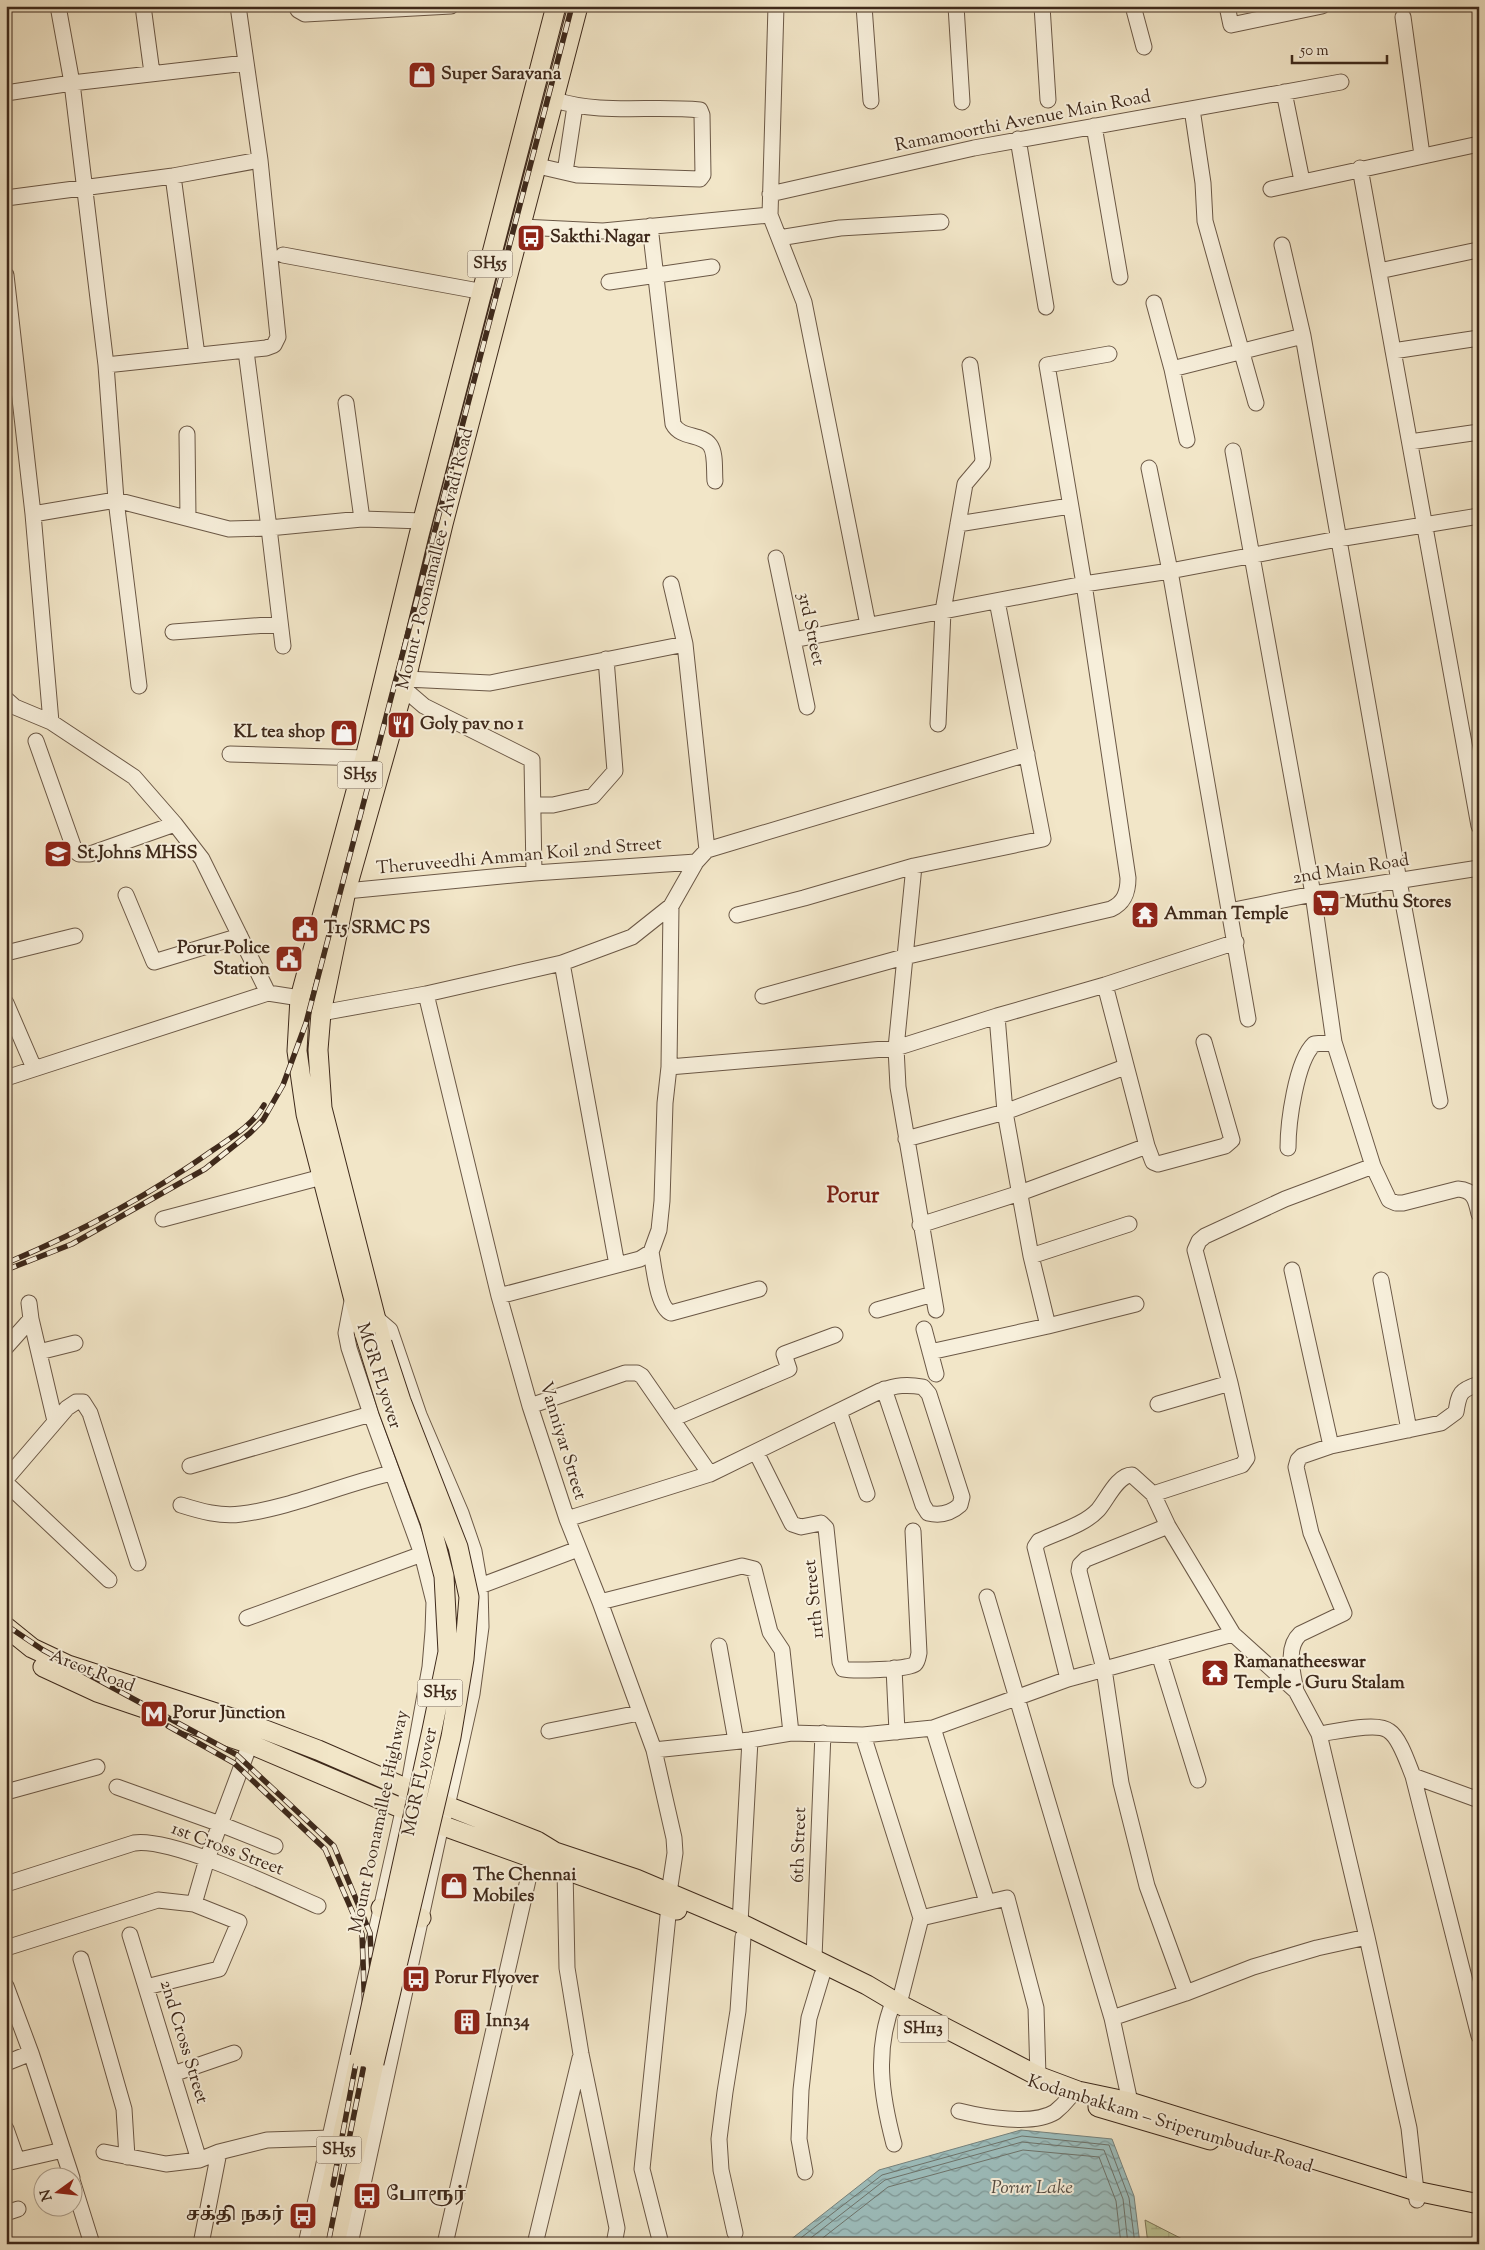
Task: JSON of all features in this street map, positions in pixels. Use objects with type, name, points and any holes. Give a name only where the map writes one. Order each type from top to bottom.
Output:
[{"type":"main road","name":"Mount - Poonamallee - Avadi Road","points":[[376,1318],[322,1108],[318,1050],[321,1013],[346,891],[360,810],[365,758],[421,528],[484,292],[556,6]]},
{"type":"main road","name":"Mount - Poonamallee - Avadi Road","points":[[353,1296],[306,1114],[297,1051],[300,998],[360,810],[405,684],[439,542],[578,6]]},
{"type":"main road","points":[[450,420],[470,425]]},
{"type":"main road","points":[[421,528],[439,542]]},
{"type":"main road","name":"MGR FLyover","points":[[318,2244],[448,1652],[444,1576],[430,1522],[388,1409],[353,1296]]},
{"type":"main road","name":"MGR FLyover","points":[[336,2244],[374,2063],[451,1737],[464,1659],[469,1597],[458,1547],[401,1400],[382,1343],[376,1318]]},
{"type":"main road","name":"Arcot Road","points":[[6,1627],[32,1648],[68,1665],[256,1726],[318,1750],[408,1789]]},
{"type":"main road","name":"Arcot Road","points":[[6,1644],[28,1660],[97,1692],[250,1744],[402,1810]]},
{"type":"main road","name":"Kodambakkam – Sriperumbudur Road","points":[[408,1789],[537,1842],[555,1852],[636,1879],[669,1900]]},
{"type":"main road","name":"Kodambakkam – Sriperumbudur Road","points":[[402,1810],[565,1869],[669,1900],[814,1958],[867,1985],[894,2005],[1034,2086],[1069,2098],[1162,2119],[1479,2215]]},
{"type":"main road","points":[[381,1908],[421,1918]]},
{"type":"main road","name":"Kodambakkam – Sriperumbudur Road","points":[[741,1930],[822,1976],[894,2005],[1038,2076],[1078,2092],[1130,2102],[1162,2119]]},
{"type":"main road","name":"Kodambakkam – Sriperumbudur Road","points":[[1417,2195],[1479,2204]]},
{"type":"street","points":[[58,6],[72,83],[83,187],[106,365],[116,500],[139,686]]},
{"type":"street","points":[[143,6],[152,73]]},
{"type":"street","points":[[106,365],[246,351],[274,345],[278,337],[260,160],[238,6]]},
{"type":"street","points":[[296,6],[298,10],[306,14],[357,9],[451,6]]},
{"type":"street","points":[[776,6],[770,215],[804,302],[868,625]]},
{"type":"street","points":[[864,6],[871,101]]},
{"type":"street","points":[[956,6],[962,102]]},
{"type":"street","points":[[1042,6],[1048,100]]},
{"type":"street","points":[[1133,6],[1144,46]]},
{"type":"street","points":[[1226,6],[1231,25],[1322,6]]},
{"type":"street","points":[[1403,17],[1422,156]]},
{"type":"street","points":[[6,93],[72,83],[246,63]]},
{"type":"street","name":"Ramamoorthi Avenue Main Road","points":[[770,194],[1018,139],[1341,82]]},
{"type":"street","points":[[1284,92],[1302,181]]},
{"type":"street","points":[[538,166],[577,175],[700,179],[703,175],[702,115],[700,110],[575,106],[555,100]]},
{"type":"street","points":[[566,172],[575,106]]},
{"type":"street","points":[[1192,109],[1203,183],[1205,221],[1256,403]]},
{"type":"street","points":[[1094,126],[1120,277]]},
{"type":"street","points":[[1018,139],[1046,307]]},
{"type":"street","points":[[1271,189],[1360,168],[1479,144]]},
{"type":"street","points":[[6,198],[173,176],[260,160]]},
{"type":"street","points":[[1360,168],[1479,826]]},
{"type":"street","points":[[173,176],[197,355]]},
{"type":"street","points":[[522,227],[603,231],[770,215]]},
{"type":"street","points":[[779,238],[840,228],[941,222]]},
{"type":"street","points":[[650,226],[673,424],[681,433],[705,442],[710,446],[715,480]]},
{"type":"street","points":[[1282,245],[1303,336],[1398,881],[1440,1101]]},
{"type":"street","points":[[1378,272],[1473,251]]},
{"type":"street","points":[[283,255],[484,292]]},
{"type":"street","points":[[609,282],[712,267]]},
{"type":"street","points":[[7,282],[33,514],[51,722]]},
{"type":"street","points":[[1154,303],[1172,369],[1187,440]]},
{"type":"street","points":[[1172,369],[1241,350],[1303,336]]},
{"type":"street","points":[[1393,351],[1479,338]]},
{"type":"street","points":[[246,351],[270,528],[283,646]]},
{"type":"street","points":[[763,996],[904,957],[1110,909],[1118,905],[1128,890],[1128,878],[1084,584],[1047,365],[1109,354]]},
{"type":"street","points":[[938,724],[943,611],[965,484],[982,464],[983,459],[970,365]]},
{"type":"street","points":[[346,403],[362,519]]},
{"type":"street","points":[[1410,442],[1479,432]]},
{"type":"street","points":[[186,434],[188,518]]},
{"type":"street","points":[[1233,450],[1312,894],[1334,1042],[1373,1166],[1389,1200],[1403,1203],[1458,1189],[1466,1190],[1475,1198],[1479,1214]]},
{"type":"street","points":[[1149,468],[1170,571],[1248,1018]]},
{"type":"street","points":[[33,514],[116,500],[229,530],[362,519],[421,528]]},
{"type":"street","points":[[958,524],[1070,506]]},
{"type":"street","points":[[793,640],[1084,584],[1170,571],[1338,539],[1479,516]]},
{"type":"street","name":"3rd Street","points":[[776,558],[807,707]]},
{"type":"street","points":[[672,584],[685,644],[708,850]]},
{"type":"street","points":[[737,915],[914,866],[1043,839],[997,601]]},
{"type":"street","points":[[173,632],[280,624]]},
{"type":"street","points":[[405,684],[490,683],[685,644]]},
{"type":"street","points":[[532,805],[553,805],[593,796],[615,771],[606,659]]},
{"type":"street","points":[[405,684],[424,706],[532,760],[534,873]]},
{"type":"street","points":[[9,706],[51,722],[134,777],[175,824],[202,859],[268,993]]},
{"type":"street","points":[[36,741],[75,851],[79,854],[90,854],[175,824]]},
{"type":"street","points":[[230,754],[365,758]]},
{"type":"street","points":[[321,1013],[426,994],[562,963],[632,937],[671,906],[696,862],[708,850],[1027,754]]},
{"type":"street","name":"Theruveedhi Amman Koil 2nd Street","points":[[346,891],[534,873],[696,862]]},
{"type":"street","points":[[914,866],[896,1048],[898,1088],[936,1310]]},
{"type":"street","name":"2nd Main Road","points":[[1230,911],[1312,894],[1479,868]]},
{"type":"street","points":[[126,895],[154,962],[240,936]]},
{"type":"street","points":[[671,906],[669,1067],[665,1103],[662,1201],[659,1230],[651,1252],[662,1303],[667,1311],[671,1313],[759,1289]]},
{"type":"street","points":[[6,953],[75,936]]},
{"type":"street","points":[[669,1067],[896,1048],[1105,985],[1236,942]]},
{"type":"street","points":[[562,963],[617,1265]]},
{"type":"street","points":[[1105,985],[1125,1067],[1153,1162],[1158,1164],[1230,1143],[1231,1134],[1204,1042]]},
{"type":"street","points":[[6,1078],[268,993],[300,998]]},
{"type":"street","name":"Vanniyar Street","points":[[426,994],[499,1296],[530,1406],[567,1519],[600,1602],[654,1750],[674,1846],[642,2169],[661,2244]]},
{"type":"street","points":[[6,1003],[34,1068]]},
{"type":"street","points":[[997,1016],[1005,1112],[1031,1256],[1048,1326]]},
{"type":"street","points":[[1288,1148],[1288,1123],[1292,1101],[1306,1058],[1314,1044],[1334,1042]]},
{"type":"street","points":[[906,1139],[1005,1112],[1125,1067]]},
{"type":"street","points":[[920,1225],[1020,1193],[1147,1146]]},
{"type":"street","points":[[1152,1494],[1246,1463],[1247,1454],[1195,1250],[1196,1245],[1206,1236],[1285,1199],[1373,1166]]},
{"type":"street","points":[[163,1220],[322,1177]]},
{"type":"street","points":[[1031,1256],[1079,1242],[1129,1224]]},
{"type":"street","points":[[499,1296],[640,1259],[651,1252]]},
{"type":"street","points":[[1292,1270],[1331,1446]]},
{"type":"street","points":[[1381,1280],[1409,1430]]},
{"type":"street","points":[[877,1310],[933,1294]]},
{"type":"street","name":"Mount Poonamallee Highway","points":[[306,2244],[408,1789],[430,1667],[434,1602],[422,1554],[371,1414],[346,1332],[353,1296]]},
{"type":"street","points":[[29,1303],[55,1421]]},
{"type":"street","points":[[930,1352],[1136,1304]]},
{"type":"street","points":[[350,2244],[440,1825],[447,1806],[472,1694],[481,1627],[480,1586],[474,1551],[464,1521],[419,1415],[390,1330],[376,1318]]},
{"type":"street","points":[[6,1347],[31,1319]]},
{"type":"street","points":[[924,1329],[936,1374]]},
{"type":"street","points":[[672,1419],[789,1369],[784,1354],[835,1335]]},
{"type":"street","points":[[39,1352],[75,1343]]},
{"type":"street","points":[[530,1406],[631,1372],[642,1376],[710,1474]]},
{"type":"street","points":[[1158,1404],[1230,1383]]},
{"type":"street","points":[[567,1519],[710,1474],[884,1389],[908,1384],[923,1387],[929,1394],[962,1497],[960,1505],[954,1510],[936,1515],[928,1513],[923,1506],[884,1389]]},
{"type":"street","points":[[1296,1691],[1291,1653],[1295,1639],[1300,1634],[1344,1613],[1312,1533],[1296,1467],[1298,1460],[1302,1456],[1331,1446],[1441,1423],[1450,1419],[1456,1412],[1458,1398],[1462,1390],[1479,1384]]},
{"type":"street","points":[[6,1479],[55,1421],[76,1402],[83,1402],[87,1405],[138,1562]]},
{"type":"street","points":[[839,1411],[867,1494]]},
{"type":"street","points":[[190,1466],[371,1414]]},
{"type":"street","name":"11th Street","points":[[756,1452],[792,1524],[801,1527],[821,1523],[826,1528],[842,1669],[894,1668]]},
{"type":"street","points":[[181,1505],[213,1513],[241,1514],[292,1502],[392,1473]]},
{"type":"street","points":[[1068,1679],[1036,1554],[1037,1542],[1083,1520],[1096,1511],[1125,1476],[1132,1476],[1152,1494],[1168,1526],[1233,1634],[1296,1691],[1319,1734],[1367,1937],[1409,2128],[1417,2195]]},
{"type":"street","points":[[6,1483],[109,1580]]},
{"type":"street","points":[[1168,1526],[1086,1559],[1080,1565],[1079,1571],[1104,1670],[1121,1783],[1147,1886],[1186,1993]]},
{"type":"street","points":[[897,1732],[894,1668],[912,1666],[918,1658],[914,1530]]},
{"type":"street","points":[[480,1586],[578,1549]]},
{"type":"street","points":[[247,1618],[422,1554]]},
{"type":"street","points":[[600,1602],[742,1566],[754,1569],[770,1632],[782,1650],[791,1733]]},
{"type":"street","points":[[987,1597],[1112,2018],[1130,2102]]},
{"type":"street","points":[[654,1750],[743,1741],[791,1733],[863,1735],[933,1728],[1068,1679],[1233,1634]]},
{"type":"street","points":[[719,1646],[743,1741],[738,2011],[725,2092],[720,2139],[721,2170],[735,2233]]},
{"type":"street","points":[[1159,1654],[1198,1780]]},
{"type":"street","points":[[422,1710],[466,1721]]},
{"type":"street","points":[[548,1730],[639,1713]]},
{"type":"street","points":[[933,1728],[987,1902]]},
{"type":"street","points":[[1319,1734],[1383,1728],[1390,1731],[1396,1737],[1413,1776],[1479,2036]]},
{"type":"street","name":"6th Street","points":[[814,1958],[823,1733]]},
{"type":"street","points":[[863,1735],[920,1918],[894,2005],[883,2031],[881,2056],[886,2113],[894,2144]]},
{"type":"street","points":[[194,1904],[207,1859],[250,1744]]},
{"type":"street","points":[[6,1792],[97,1767]]},
{"type":"street","points":[[1413,1776],[1479,1800]]},
{"type":"street","points":[[117,1787],[275,1846]]},
{"type":"street","name":"1st Cross Street","points":[[6,1884],[143,1841],[207,1859],[318,1906]]},
{"type":"street","points":[[445,2244],[533,1858]]},
{"type":"street","points":[[565,1869],[567,1968],[581,2054],[617,2228],[614,2244]]},
{"type":"street","points":[[920,1918],[1007,1898],[1036,2008],[1038,2076]]},
{"type":"street","points":[[6,1948],[152,1900],[164,1899],[194,1904],[239,1922],[219,1969],[146,1987]]},
{"type":"street","name":"2nd Cross Street","points":[[130,1935],[199,2160]]},
{"type":"street","points":[[1112,2018],[1186,1993],[1253,1967],[1317,1948],[1367,1937]]},
{"type":"street","points":[[81,1959],[124,2109],[127,2157]]},
{"type":"street","points":[[805,2172],[799,2139],[801,2090],[809,2018],[822,1976]]},
{"type":"street","points":[[6,1986],[31,2053],[69,2168]]},
{"type":"street","points":[[6,2063],[31,2053]]},
{"type":"street","points":[[173,2074],[234,2053]]},
{"type":"street","points":[[535,2244],[581,2054]]},
{"type":"street","points":[[959,2111],[992,2119],[1038,2117],[1055,2112],[1069,2098]]},
{"type":"street","points":[[6,2129],[12,2162],[63,2150]]},
{"type":"street","points":[[104,2152],[166,2164],[199,2160],[219,2152],[267,2140],[331,2138]]},
{"type":"street","points":[[201,2244],[219,2152]]},
{"type":"street","points":[[82,2212],[92,2244]]},
{"type":"green space","points":[[1145,2220],[1192,2244],[1148,2244]]},
{"type":"water","name":"Porur Lake","points":[[1021,2130],[1112,2139],[1134,2196],[1140,2244],[785,2244],[879,2170]]},
{"type":"railway","points":[[6,1270],[72,1244],[205,1169],[250,1133],[263,1120],[283,1085],[306,1023],[572,6]]},
{"type":"railway","points":[[9,1262],[114,1212],[165,1182],[242,1130],[254,1119],[264,1105]]},
{"type":"railway","points":[[6,1625],[43,1650],[237,1755],[334,1846],[370,1933],[374,2015],[328,2244]]},
{"type":"railway","points":[[168,1726],[234,1763],[325,1849],[362,1934],[365,2015],[333,2185]]},
{"type":"place","name":"Super Saravana","points":[[422,75]]},
{"type":"place","name":"Sakthi Nagar","points":[[531,238]]},
{"type":"place","name":"Goly pav no 1","points":[[401,725]]},
{"type":"place","name":"KL tea shop","points":[[344,733]]},
{"type":"place","name":"St.Johns MHSS","points":[[58,854]]},
{"type":"place","name":"Muthu Stores","points":[[1326,903]]},
{"type":"place","name":"Amman Temple","points":[[1145,915]]},
{"type":"place","name":"T15 SRMC PS","points":[[305,929]]},
{"type":"place","name":"Porur Police Station","points":[[289,959]]},
{"type":"place","name":"Ramanatheeswar Temple - Guru Stalam","points":[[1215,1673]]},
{"type":"place","name":"Porur Junction","points":[[154,1714]]},
{"type":"place","name":"The Chennai Mobiles","points":[[454,1886]]},
{"type":"place","name":"Porur Flyover","points":[[416,1979]]},
{"type":"place","name":"Inn34","points":[[467,2022]]},
{"type":"place","name":"போரூர்","points":[[367,2196]]},
{"type":"place","name":"சக்தி நகர்","points":[[303,2216]]},
{"type":"district","name":"Porur","points":[[853,1197]]}]
